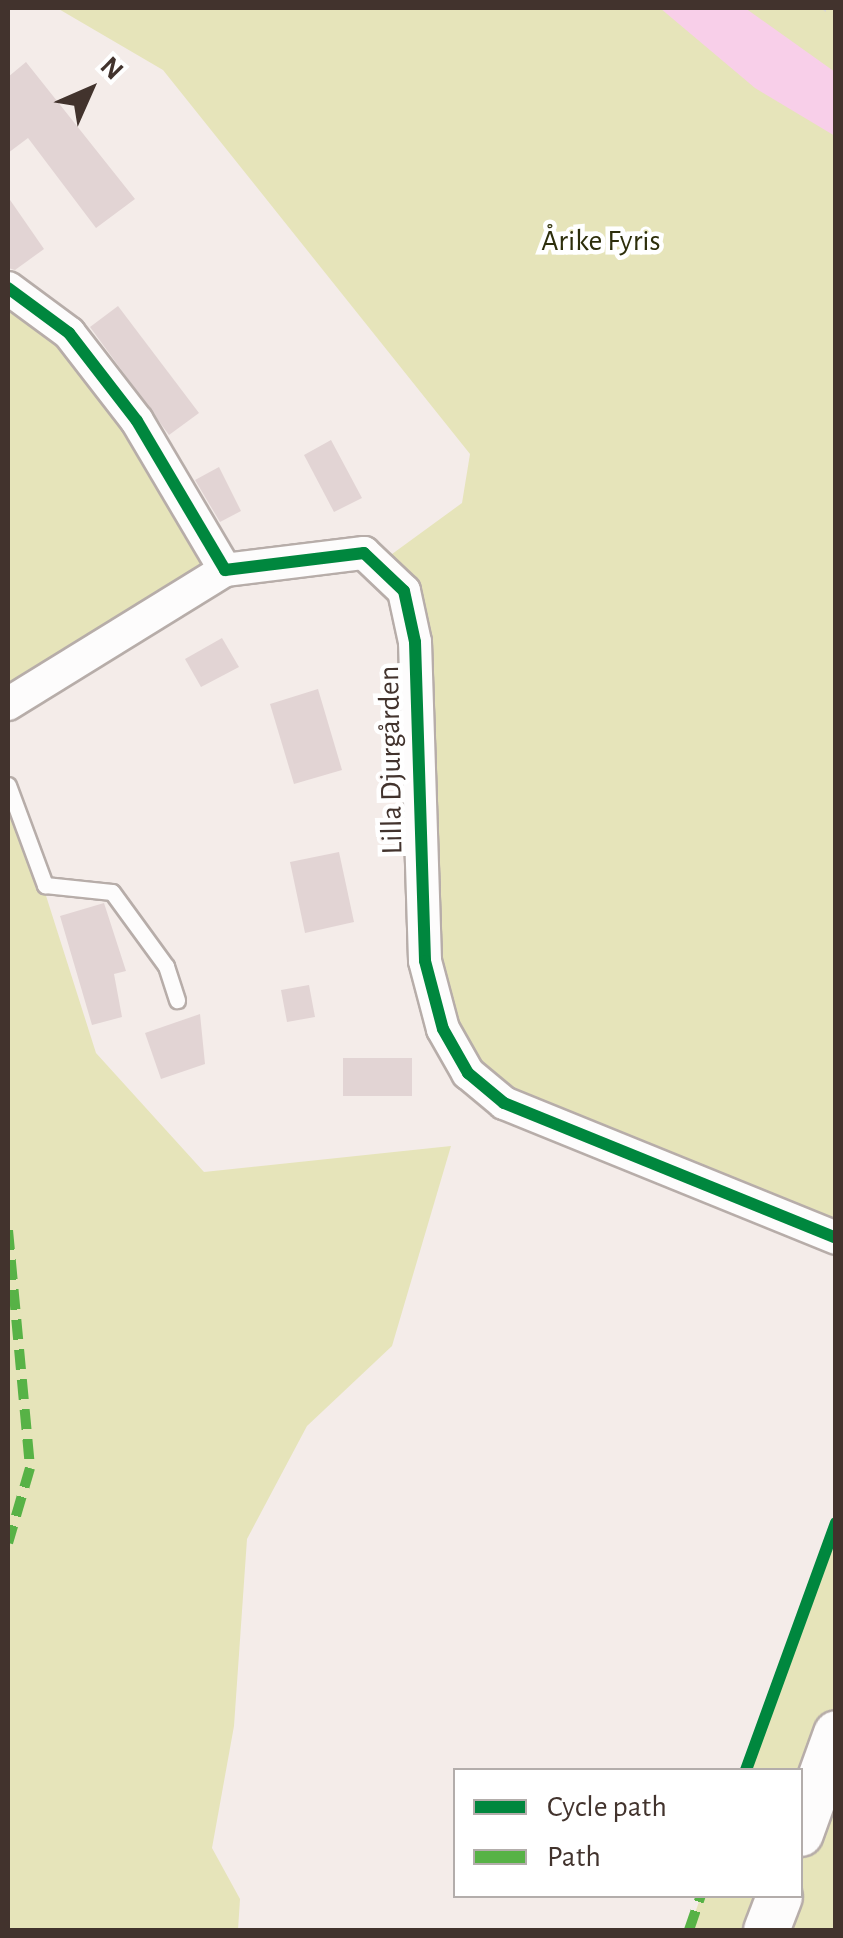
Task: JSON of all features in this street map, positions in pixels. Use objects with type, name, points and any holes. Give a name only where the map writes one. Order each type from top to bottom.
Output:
[{"type":"main road","points":[[803,1825],[836,1733]]},
{"type":"main road","points":[[766,1930],[778,1898]]},
{"type":"street","points":[[8,288],[69,333],[138,421],[225,570]]},
{"type":"street","name":"Lilla Djurgården","points":[[8,704],[225,570],[364,553],[404,591],[415,642],[425,961],[443,1029],[468,1073],[504,1103],[836,1238]]},
{"type":"lane","points":[[8,785],[45,885],[112,892],[166,966],[177,1000]]},
{"type":"path","points":[[825,8],[836,15]]},
{"type":"green space","name":"Årike Fyris","points":[[57,8],[835,8],[835,1236],[481,1086],[437,1003],[409,648],[377,565],[462,503],[470,454],[163,70]]},
{"type":"green space","points":[[8,291],[48,315],[235,576],[8,706]]},
{"type":"green space","points":[[8,776],[96,1053],[204,1172],[451,1146],[392,1346],[307,1426],[247,1539],[234,1726],[212,1848],[240,1899],[238,1930],[8,1930]]},
{"type":"green space","points":[[835,1523],[835,1930],[689,1930],[700,1898],[803,1898],[803,1768],[747,1768]]},
{"type":"shaded area","points":[[660,8],[745,8],[835,72],[835,136],[755,88]]},
{"type":"building","points":[[26,62],[135,199],[96,228],[28,138],[8,153],[8,77]]},
{"type":"building","points":[[8,197],[44,249],[15,270],[8,268]]},
{"type":"building","points":[[118,306],[199,413],[169,435],[90,327]]},
{"type":"building","points":[[331,440],[362,498],[334,512],[304,455]]},
{"type":"building","points":[[219,467],[241,511],[220,522],[195,480]]},
{"type":"building","points":[[222,638],[239,667],[201,687],[185,659]]},
{"type":"building","points":[[318,689],[342,770],[294,784],[270,704]]},
{"type":"building","points":[[339,852],[354,922],[305,933],[290,862]]},
{"type":"building","points":[[104,903],[126,971],[114,974],[122,1017],[92,1025],[60,916]]},
{"type":"building","points":[[309,985],[315,1017],[287,1022],[281,990]]},
{"type":"building","points":[[200,1014],[205,1064],[161,1079],[145,1033]]},
{"type":"building","points":[[343,1058],[412,1058],[412,1096],[343,1096]]},
{"type":"marked path","points":[[8,1230],[30,1468],[8,1543]]},
{"type":"marked path","points":[[689,1930],[700,1898]]},
{"type":"cycle path","points":[[8,288],[69,333],[137,421],[225,570],[364,553],[404,591],[415,642],[425,961],[443,1029],[468,1073],[504,1103],[836,1238]]},
{"type":"cycle path","points":[[747,1768],[836,1523]]}]
